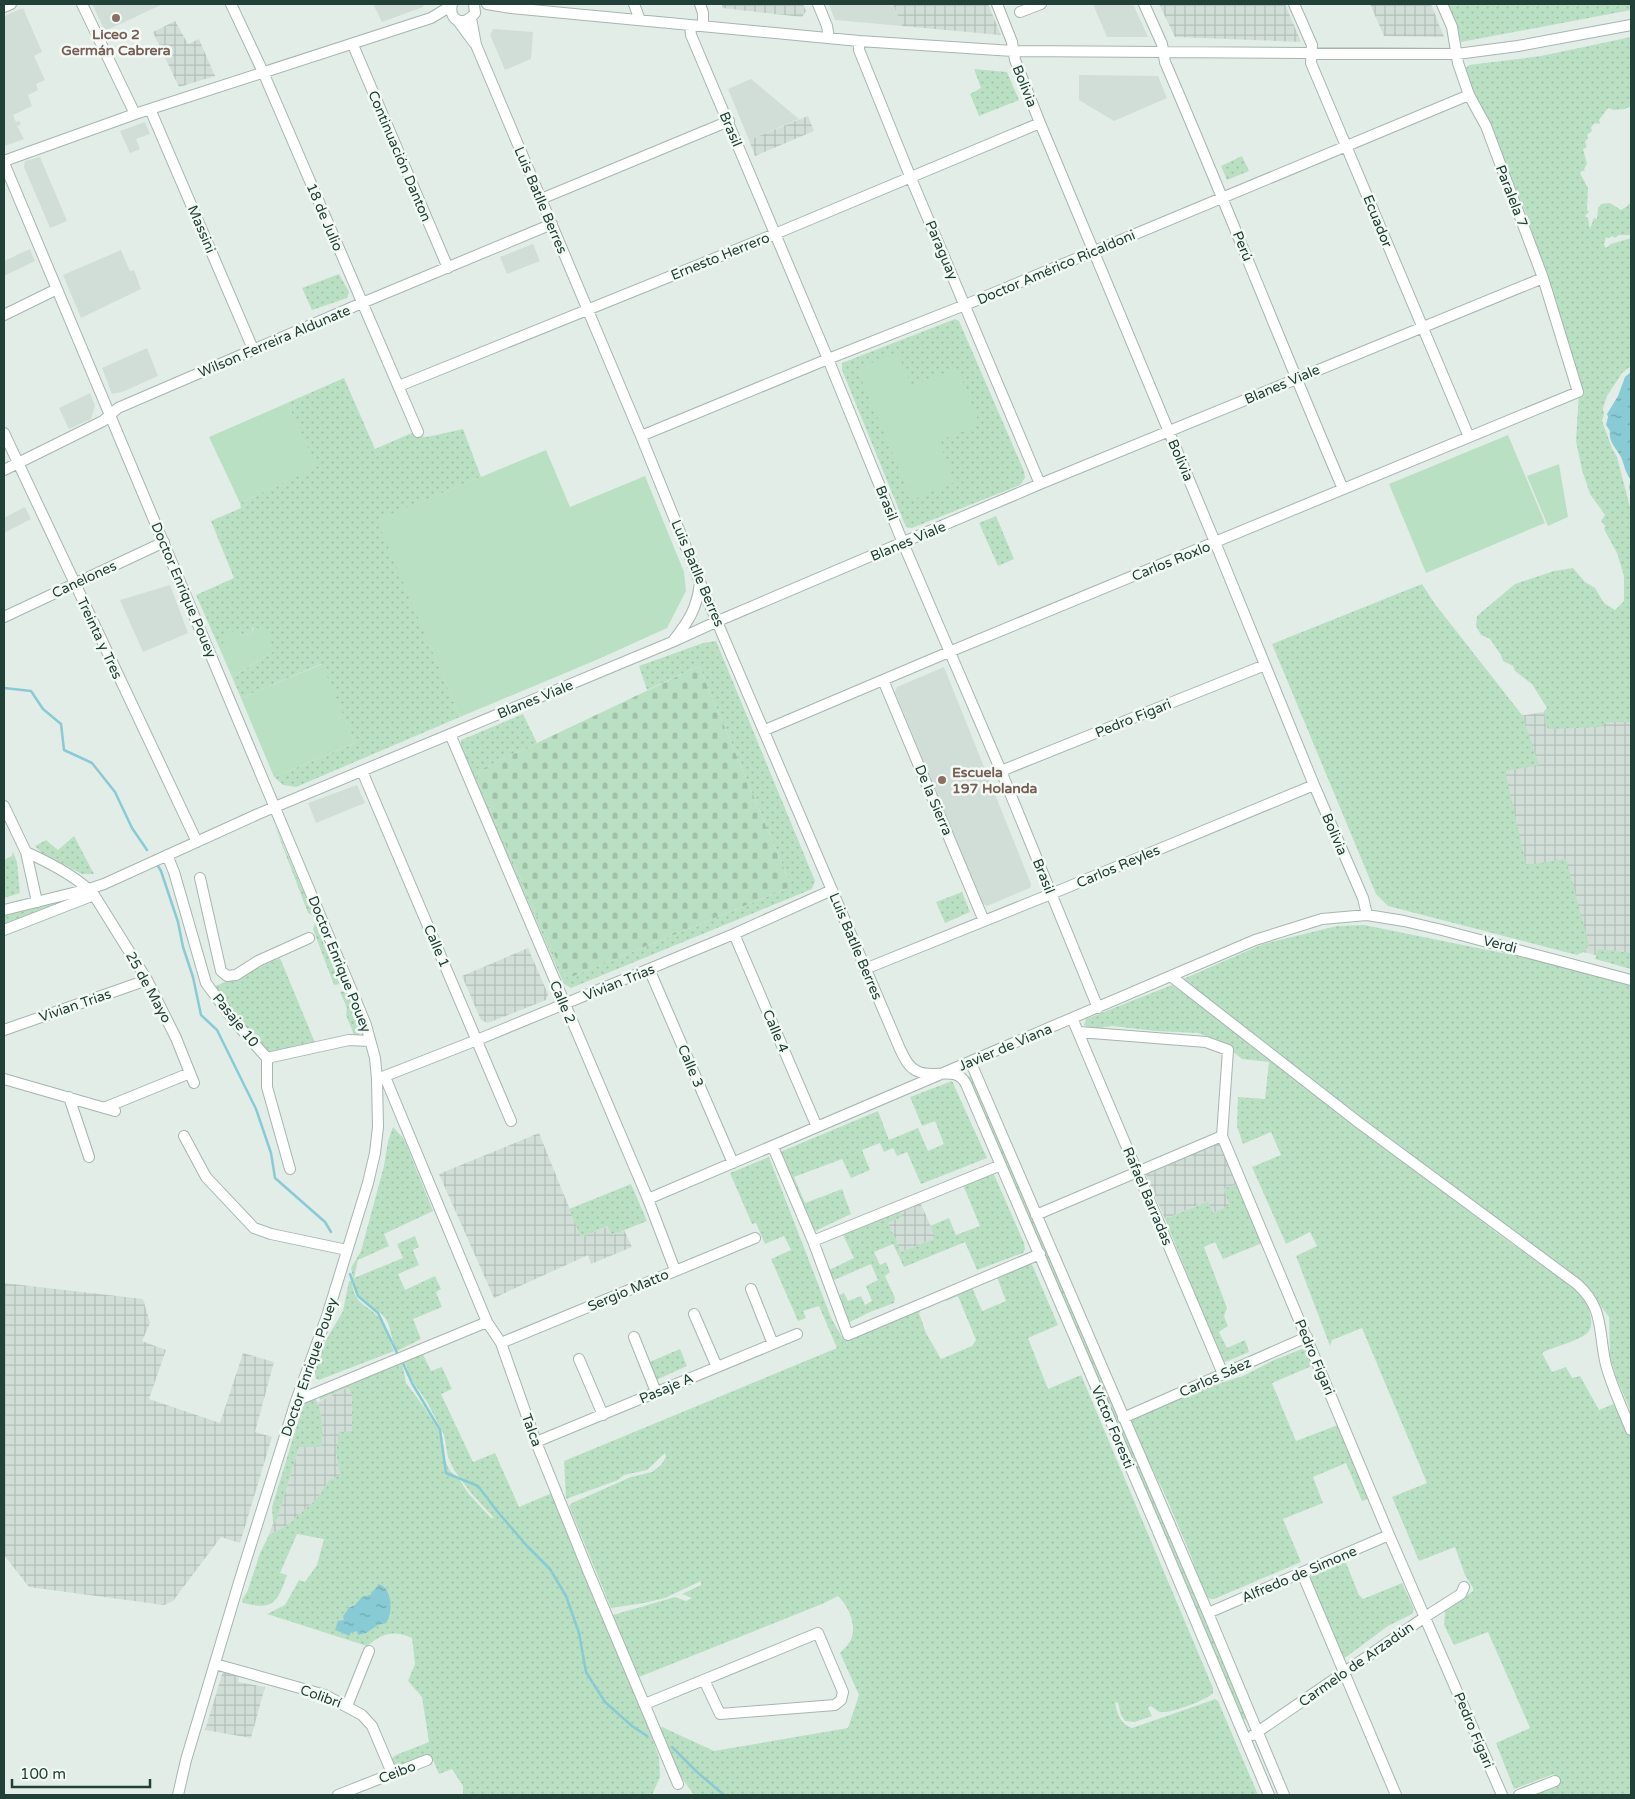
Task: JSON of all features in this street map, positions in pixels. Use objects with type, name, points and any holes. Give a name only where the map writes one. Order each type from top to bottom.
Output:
[{"type":"street","points":[[4,7],[11,4]]},
{"type":"street","points":[[82,4],[135,114]]},
{"type":"street","name":"18 de Julio","points":[[231,4],[263,72],[418,432]]},
{"type":"street","points":[[487,4],[511,8],[859,41],[1013,51],[1457,54],[1518,46],[1631,24]]},
{"type":"street","points":[[634,4],[640,20]]},
{"type":"street","points":[[700,4],[703,12],[702,26]]},
{"type":"street","points":[[818,4],[828,26],[829,38]]},
{"type":"street","name":"Bolivia","points":[[997,4],[1009,31],[1015,60],[1040,123],[1314,785],[1363,898],[1367,915]]},
{"type":"street","points":[[1020,12],[1041,4]]},
{"type":"street","name":"Perú","points":[[1144,4],[1162,44],[1165,62],[1224,199],[1343,489]]},
{"type":"street","name":"Ecuador","points":[[1294,4],[1312,45],[1312,63],[1469,436]]},
{"type":"street","name":"Paralela 7","points":[[1442,4],[1452,27],[1458,63],[1469,95],[1486,126],[1543,278],[1578,392]]},
{"type":"street","points":[[4,162],[135,114],[353,45],[431,18],[452,5]]},
{"type":"street","points":[[452,5],[451,12],[456,19]]},
{"type":"street","points":[[431,18],[465,21],[473,12],[511,8]]},
{"type":"street","name":"Luis Batlle Berres","points":[[473,12],[476,45]]},
{"type":"street","name":"Luis Batlle Berres","points":[[456,19],[476,45],[641,436],[700,582],[900,1049],[911,1066],[922,1073],[944,1073]]},
{"type":"street","name":"Brasil","points":[[690,25],[691,34],[1098,1008]]},
{"type":"street","name":"Paraguay","points":[[859,41],[859,50],[910,176],[1040,484]]},
{"type":"street","name":"Continuación Danton","points":[[353,45],[448,268]]},
{"type":"street","name":"Doctor Américo Ricaldoni","points":[[641,436],[1224,199],[1469,95]]},
{"type":"street","name":"Massini","points":[[150,109],[253,349]]},
{"type":"street","points":[[541,199],[728,122]]},
{"type":"street","name":"Ernesto Herrero","points":[[399,386],[775,234],[1040,123]]},
{"type":"street","name":"Doctor Enrique Pouey","points":[[4,162],[360,1008],[381,1078],[375,1153],[368,1183],[327,1316],[296,1401],[186,1760],[178,1795]]},
{"type":"street","name":"Wilson Ferreira Aldunate","points":[[4,470],[103,421],[118,408],[253,349],[552,224]]},
{"type":"street","name":"Blanes Viale","points":[[91,892],[167,855],[274,807],[672,642],[1040,484],[1543,278]]},
{"type":"street","points":[[4,315],[58,290]]},
{"type":"street","name":"Carlos Roxlo","points":[[765,730],[1578,392]]},
{"type":"street","name":"Treinta y Tres","points":[[4,433],[197,842]]},
{"type":"street","name":"Canelones","points":[[4,617],[164,542]]},
{"type":"street","points":[[672,642],[696,606],[700,582]]},
{"type":"street","name":"Pedro Figari","points":[[1001,772],[1265,665]]},
{"type":"street","name":"De la Sierra","points":[[883,680],[984,920]]},
{"type":"street","name":"Calle 2","points":[[450,734],[648,1199],[675,1270]]},
{"type":"street","name":"Calle 1","points":[[362,771],[511,1121]]},
{"type":"street","name":"Carlos Reyles","points":[[865,969],[1314,785]]},
{"type":"street","points":[[4,806],[26,852],[37,902]]},
{"type":"street","name":"25 de Mayo","points":[[26,852],[45,861],[91,892],[147,980],[176,1038],[192,1078],[104,1108]]},
{"type":"street","name":"Pasaje 10","points":[[167,855],[174,872],[206,983],[235,1022],[268,1058],[267,1086],[290,1169]]},
{"type":"street","points":[[200,878],[221,971],[227,976],[236,975],[258,961],[309,938]]},
{"type":"street","name":"Vivian Trias","points":[[381,1078],[734,934],[832,890]]},
{"type":"street","points":[[4,910],[91,892]]},
{"type":"street","points":[[4,930],[91,892]]},
{"type":"street","name":"Javier de Viana","points":[[648,1199],[971,1063],[1255,940],[1322,919],[1367,915]]},
{"type":"street","name":"Verdi","points":[[1367,915],[1442,930],[1631,980]]},
{"type":"street","name":"Calle 4","points":[[734,934],[817,1127]]},
{"type":"street","name":"Calle 3","points":[[649,969],[733,1163]]},
{"type":"street","points":[[1172,977],[1358,1122],[1587,1293],[1597,1309],[1606,1364],[1631,1430]]},
{"type":"street","name":"Vivian Trias","points":[[4,1030],[147,980]]},
{"type":"street","name":"Rafael Barradas","points":[[1072,1018],[1223,1374]]},
{"type":"street","name":"Pedro Figari","points":[[1079,1032],[1206,1042],[1228,1050],[1222,1136],[1389,1535],[1502,1795]]},
{"type":"street","points":[[268,1058],[349,1040],[370,1041]]},
{"type":"street","name":"Víctor Foresti","points":[[971,1063],[1208,1613],[1284,1795]]},
{"type":"street","name":"Víctor Foresti","points":[[944,1073],[952,1073],[963,1078],[1040,1254],[1269,1795]]},
{"type":"street","name":"Talca","points":[[381,1078],[487,1322],[502,1343],[536,1442],[678,1784]]},
{"type":"street","points":[[4,1079],[115,1111]]},
{"type":"street","points":[[69,1097],[89,1157]]},
{"type":"street","points":[[184,1136],[206,1177],[254,1228],[271,1234],[347,1250]]},
{"type":"street","points":[[1036,1215],[1222,1136]]},
{"type":"street","points":[[774,1147],[813,1241],[848,1335],[1040,1254]]},
{"type":"street","points":[[813,1241],[1001,1165]]},
{"type":"street","name":"Sergio Matto","points":[[502,1343],[755,1238]]},
{"type":"street","points":[[751,1289],[773,1344]]},
{"type":"street","points":[[694,1314],[717,1367]]},
{"type":"street","points":[[296,1401],[487,1322]]},
{"type":"street","name":"Pasaje A","points":[[536,1442],[797,1334]]},
{"type":"street","points":[[634,1337],[656,1392]]},
{"type":"street","name":"Carlos Sáez","points":[[1123,1418],[1307,1337]]},
{"type":"street","points":[[579,1358],[603,1415]]},
{"type":"street","name":"Alfredo de Simone","points":[[1208,1613],[1389,1535]]},
{"type":"street","points":[[1302,1573],[1396,1795]]},
{"type":"street","name":"Carmelo de Arzadún","points":[[1246,1740],[1460,1594],[1464,1587]]},
{"type":"street","points":[[645,1704],[818,1633],[843,1692],[841,1700],[836,1705],[720,1714],[704,1680]]},
{"type":"street","points":[[347,1706],[369,1651]]},
{"type":"street","name":"Colibrí","points":[[215,1664],[325,1696],[362,1715],[372,1726],[392,1773]]},
{"type":"street","name":"Ceibo","points":[[338,1795],[427,1760]]},
{"type":"street","points":[[1519,1795],[1555,1781]]},
{"type":"shaded area","name":"Liceo 2 Germán Cabrera","points":[[92,4],[163,4],[105,31]]},
{"type":"shaded area","points":[[373,4],[424,4],[423,7],[382,22]]},
{"type":"shaded area","points":[[722,4],[803,4],[806,11],[802,17],[722,8]]},
{"type":"shaded area","points":[[893,4],[902,26],[835,20],[829,5]]},
{"type":"shaded area","points":[[893,4],[988,4],[1001,35],[902,26]]},
{"type":"shaded area","points":[[1093,4],[1133,4],[1148,37],[1107,37]]},
{"type":"shaded area","points":[[1159,4],[1285,4],[1301,42],[1175,37]]},
{"type":"shaded area","points":[[1370,4],[1431,4],[1444,37],[1384,36]]},
{"type":"shaded area","points":[[23,8],[42,52],[34,56],[45,80],[36,84],[38,90],[28,95],[32,106],[13,115],[16,122],[19,121],[21,124],[17,126],[24,139],[5,146],[4,16]]},
{"type":"shaded area","points":[[175,21],[188,44],[199,39],[215,76],[179,87],[153,32]]},
{"type":"shaded area","points":[[493,29],[533,32],[531,59],[505,70],[490,35]]},
{"type":"shaded area","points":[[1079,75],[1158,76],[1167,98],[1114,121],[1079,100]]},
{"type":"shaded area","points":[[751,79],[799,119],[749,140],[728,89]]},
{"type":"shaded area","points":[[808,116],[814,131],[755,156],[749,140]]},
{"type":"shaded area","points":[[145,122],[150,134],[136,139],[140,149],[130,153],[120,131]]},
{"type":"shaded area","points":[[40,157],[67,221],[50,228],[24,167],[25,161]]},
{"type":"shaded area","points":[[533,244],[540,261],[507,274],[500,257]]},
{"type":"shaded area","points":[[30,249],[35,261],[4,276],[4,261]]},
{"type":"shaded area","points":[[121,250],[130,271],[134,270],[141,289],[81,318],[63,275]]},
{"type":"shaded area","points":[[147,348],[158,376],[122,392],[112,394],[102,368]]},
{"type":"shaded area","points":[[90,393],[95,406],[91,419],[69,429],[59,408]]},
{"type":"shaded area","points":[[25,507],[31,519],[4,533],[4,518]]},
{"type":"shaded area","points":[[170,585],[188,633],[143,652],[120,600]]},
{"type":"shaded area","points":[[944,667],[1031,884],[1030,888],[987,906],[983,904],[895,692],[897,687]]},
{"type":"shaded area","points":[[1631,697],[1631,963],[1534,941],[1490,721]]},
{"type":"shaded area","points":[[357,785],[365,803],[316,823],[308,803]]},
{"type":"shaded area","points":[[528,948],[548,994],[546,1000],[488,1023],[481,1020],[462,976]]},
{"type":"shaded area","points":[[539,1133],[581,1237],[609,1226],[613,1235],[624,1230],[632,1247],[591,1264],[588,1255],[494,1298],[439,1174]]},
{"type":"shaded area","points":[[1221,1142],[1237,1184],[1224,1189],[1230,1205],[1213,1213],[1207,1201],[1165,1219],[1146,1175]]},
{"type":"shaded area","points":[[920,1202],[936,1238],[901,1252],[888,1223],[902,1217],[899,1211]]},
{"type":"shaded area","points":[[4,1283],[143,1299],[150,1323],[142,1341],[166,1350],[149,1399],[220,1423],[243,1353],[274,1362],[255,1432],[272,1437],[240,1543],[221,1537],[173,1601],[164,1605],[29,1587],[4,1555]]},
{"type":"shaded area","points":[[348,1387],[352,1395],[352,1431],[336,1453],[340,1475],[328,1481],[318,1498],[286,1526],[269,1535],[273,1523],[276,1522],[299,1447],[321,1447],[322,1423],[318,1402]]},
{"type":"shaded area","points":[[224,1668],[240,1673],[238,1682],[265,1687],[251,1738],[205,1730]]},
{"type":"green space","points":[[1448,4],[1631,4],[1631,10],[1461,42]]},
{"type":"green space","points":[[1631,37],[1631,106],[1625,109],[1614,110],[1608,108],[1599,120],[1600,124],[1595,123],[1591,127],[1592,131],[1587,135],[1588,138],[1585,142],[1587,147],[1583,149],[1587,164],[1584,169],[1585,171],[1580,173],[1588,188],[1587,210],[1589,212],[1585,216],[1588,218],[1590,229],[1594,218],[1597,219],[1598,208],[1601,204],[1610,203],[1621,210],[1631,202],[1631,235],[1619,235],[1615,238],[1612,236],[1606,237],[1604,245],[1606,248],[1611,244],[1631,238],[1631,366],[1622,373],[1607,396],[1603,408],[1602,421],[1617,457],[1631,511],[1631,722],[1608,722],[1599,727],[1549,729],[1546,726],[1544,711],[1547,708],[1532,684],[1515,671],[1513,666],[1503,661],[1490,639],[1481,635],[1476,626],[1477,616],[1515,584],[1554,571],[1573,568],[1585,582],[1595,588],[1604,603],[1615,610],[1624,601],[1624,576],[1617,553],[1601,521],[1605,515],[1590,494],[1582,470],[1576,441],[1579,392],[1558,308],[1526,214],[1490,123],[1470,84],[1465,69],[1469,65],[1541,56]]},
{"type":"green space","points":[[974,69],[1007,72],[1019,100],[979,116],[970,94],[981,88]]},
{"type":"green space","points":[[1242,156],[1249,171],[1227,180],[1221,166]]},
{"type":"green space","points":[[339,274],[349,292],[347,298],[312,310],[302,288]]},
{"type":"green space","points":[[955,319],[959,321],[1024,471],[1025,478],[1020,485],[912,528],[906,527],[842,370],[842,363]]},
{"type":"green space","points":[[897,352],[912,386],[957,368],[980,425],[938,441],[955,482],[912,500],[857,369]]},
{"type":"green space","points":[[344,378],[375,449],[414,432],[417,436],[427,437],[463,429],[481,477],[378,520],[460,717],[296,787],[283,785],[274,777],[355,743],[321,664],[241,698],[232,677],[274,651],[253,627],[251,634],[238,636],[219,647],[196,595],[234,578],[211,521],[241,508],[240,503],[316,467],[287,403]]},
{"type":"green space","points":[[287,403],[317,467],[240,503],[209,437]]},
{"type":"green space","points":[[1508,435],[1545,523],[1426,573],[1389,484]]},
{"type":"green space","points":[[546,450],[570,507],[645,476],[684,572],[686,591],[667,628],[460,717],[377,520]]},
{"type":"green space","points":[[1559,464],[1568,517],[1548,526],[1527,476]]},
{"type":"green space","points":[[996,516],[1014,559],[998,566],[979,523]]},
{"type":"green space","points":[[1422,584],[1435,604],[1522,715],[1539,765],[1505,771],[1526,865],[1566,859],[1589,945],[1585,951],[1577,955],[1388,906],[1376,894],[1272,644]]},
{"type":"green space","points":[[254,627],[267,631],[274,651],[232,677],[219,647],[224,644],[221,637],[235,631],[238,636],[251,634]]},
{"type":"green space","points":[[716,641],[815,881],[812,889],[571,988],[564,984],[461,747],[461,740],[523,714],[537,743],[480,770],[476,778],[563,974],[569,978],[790,887],[790,883],[699,666],[647,690],[639,666],[703,643]]},
{"type":"green space","points":[[322,664],[355,743],[274,777],[241,698]]},
{"type":"green space","points":[[699,666],[790,883],[790,887],[569,978],[563,974],[476,778],[480,770]]},
{"type":"green space","points":[[273,821],[314,916],[308,913]]},
{"type":"green space","points":[[74,836],[94,874],[82,874],[43,854],[35,846],[46,840],[58,850]]},
{"type":"green space","points":[[13,852],[17,862],[20,893],[4,898],[4,860],[12,856]]},
{"type":"green space","points":[[962,892],[970,912],[945,923],[936,902]]},
{"type":"green space","points":[[81,895],[4,927],[4,914]]},
{"type":"green space","points":[[315,923],[340,984],[334,985],[313,929]]},
{"type":"green space","points":[[1364,925],[1631,979],[1631,1412],[1616,1377],[1610,1356],[1609,1317],[1593,1296],[1181,980],[1263,944],[1337,926]]},
{"type":"green space","points":[[1598,949],[1631,953],[1631,969],[1595,959]]},
{"type":"green space","points":[[280,958],[316,1045],[270,1054],[211,988]]},
{"type":"green space","points":[[1172,985],[1273,1060],[1497,1233],[1578,1291],[1584,1300],[1590,1312],[1590,1330],[1577,1339],[1542,1353],[1552,1372],[1566,1367],[1572,1378],[1580,1376],[1599,1410],[1616,1403],[1631,1437],[1631,1795],[1535,1795],[1558,1784],[1554,1774],[1514,1789],[1496,1743],[1530,1728],[1488,1632],[1454,1645],[1444,1625],[1445,1611],[1473,1591],[1473,1588],[1465,1575],[1455,1547],[1419,1561],[1392,1497],[1427,1483],[1362,1328],[1332,1340],[1330,1346],[1296,1256],[1317,1246],[1310,1232],[1286,1244],[1252,1167],[1281,1155],[1271,1132],[1243,1144],[1237,1126],[1238,1097],[1265,1099],[1269,1062],[1242,1059],[1218,1040],[1198,1033],[1112,1026],[1094,1029],[1084,1025],[1086,1019]]},
{"type":"green space","points":[[344,991],[350,1002],[360,1038],[355,1037],[346,1015],[347,1008],[340,992]]},
{"type":"green space","points":[[970,1073],[972,1073],[1026,1204],[1250,1717],[1247,1720],[1243,1719],[1140,1477],[1120,1424],[1115,1417],[969,1079]]},
{"type":"green space","points":[[952,1081],[987,1158],[921,1184],[907,1152],[897,1156],[893,1148],[884,1152],[880,1143],[862,1150],[870,1170],[851,1178],[842,1159],[794,1177],[805,1203],[842,1189],[851,1214],[815,1231],[780,1152],[878,1111],[889,1140],[918,1128],[928,1151],[944,1144],[935,1121],[922,1126],[910,1097]]},
{"type":"green space","points":[[393,1127],[404,1139],[433,1211],[384,1234],[389,1246],[358,1260],[354,1278],[403,1258],[397,1244],[415,1236],[419,1247],[413,1250],[419,1265],[398,1274],[405,1290],[435,1276],[441,1289],[436,1292],[442,1307],[413,1319],[421,1339],[397,1351],[385,1318],[359,1295],[354,1284],[351,1268],[361,1251]]},
{"type":"green space","points":[[769,1157],[832,1320],[842,1337],[847,1338],[934,1303],[933,1306],[921,1310],[919,1313],[926,1333],[941,1359],[972,1346],[976,1340],[958,1296],[946,1301],[942,1299],[972,1287],[982,1311],[1006,1301],[997,1277],[1031,1262],[1058,1325],[1028,1338],[1048,1389],[1081,1375],[1213,1688],[1213,1693],[1209,1696],[1180,1709],[1160,1712],[1150,1706],[1148,1708],[1152,1716],[1135,1722],[1125,1721],[1121,1715],[1118,1703],[1115,1702],[1118,1714],[1125,1724],[1132,1728],[1215,1699],[1218,1701],[1258,1795],[694,1795],[671,1763],[657,1728],[662,1727],[714,1751],[848,1728],[859,1695],[840,1653],[852,1637],[852,1620],[845,1605],[838,1596],[639,1677],[613,1615],[675,1597],[686,1601],[692,1598],[682,1594],[701,1585],[701,1581],[665,1598],[611,1608],[569,1506],[631,1477],[652,1472],[661,1465],[666,1457],[665,1453],[647,1470],[624,1475],[618,1480],[566,1499],[564,1461],[837,1348],[819,1306],[803,1311],[806,1318],[798,1321],[771,1259],[791,1250],[784,1236],[765,1244],[756,1223],[752,1224],[730,1173]]},
{"type":"green space","points":[[993,1172],[1024,1243],[1025,1249],[1023,1253],[977,1270],[965,1242],[904,1267],[893,1244],[874,1252],[880,1265],[886,1262],[890,1272],[885,1276],[895,1298],[894,1303],[850,1322],[847,1320],[837,1296],[844,1293],[848,1301],[861,1296],[865,1305],[872,1301],[866,1286],[878,1280],[871,1264],[834,1280],[829,1270],[854,1258],[843,1235],[899,1211],[902,1217],[888,1223],[901,1252],[936,1238],[930,1226],[949,1218],[956,1235],[980,1226],[963,1185]]},
{"type":"green space","points":[[631,1184],[647,1221],[612,1235],[608,1226],[581,1237],[569,1209]]},
{"type":"green space","points":[[1237,1184],[1262,1243],[1223,1259],[1215,1242],[1204,1247],[1227,1308],[1224,1316],[1228,1326],[1219,1332],[1227,1348],[1245,1340],[1249,1352],[1223,1363],[1165,1219],[1208,1201],[1213,1213],[1230,1205],[1223,1189]]},
{"type":"green space","points":[[349,1281],[352,1281],[353,1290],[359,1301],[378,1317],[387,1329],[394,1351],[319,1380],[316,1379],[314,1361],[343,1311]]},
{"type":"green space","points":[[680,1349],[687,1366],[656,1380],[645,1364]]},
{"type":"green space","points":[[1302,1349],[1306,1351],[1312,1366],[1272,1383],[1296,1441],[1338,1425],[1368,1499],[1362,1501],[1346,1463],[1313,1477],[1323,1503],[1283,1519],[1301,1562],[1214,1599],[1210,1599],[1204,1594],[1191,1556],[1166,1497],[1130,1422],[1134,1418],[1208,1387],[1243,1376],[1274,1360]]},
{"type":"green space","points":[[421,1350],[431,1371],[442,1367],[452,1389],[441,1394],[473,1462],[495,1453],[519,1507],[552,1493],[643,1710],[659,1758],[660,1777],[652,1795],[461,1795],[463,1794],[463,1786],[452,1769],[439,1774],[433,1760],[421,1759],[400,1764],[389,1764],[389,1760],[396,1755],[429,1742],[422,1697],[408,1681],[415,1664],[412,1638],[399,1634],[388,1634],[367,1646],[267,1614],[285,1605],[299,1580],[305,1582],[317,1565],[324,1539],[297,1534],[280,1573],[287,1575],[277,1598],[267,1605],[261,1606],[243,1603],[242,1600],[248,1590],[260,1553],[269,1535],[286,1526],[318,1498],[328,1481],[340,1475],[336,1453],[339,1432],[352,1431],[352,1395],[348,1387],[320,1400],[318,1392],[402,1362],[406,1383],[439,1431],[444,1459],[450,1471],[460,1480],[468,1493],[491,1518],[494,1518],[471,1493],[454,1470],[448,1457],[444,1435],[427,1402],[409,1376],[407,1367],[401,1358]]},
{"type":"green space","points":[[314,1396],[322,1421],[321,1447],[299,1447],[276,1522],[273,1523],[272,1507],[300,1415],[305,1401]]},
{"type":"green space","points":[[1342,1553],[1359,1595],[1363,1599],[1402,1583],[1414,1609],[1412,1614],[1388,1626],[1342,1660],[1305,1567]]},
{"type":"water","points":[[1631,372],[1631,480],[1612,442],[1610,431],[1606,425],[1607,414],[1618,396],[1625,377]]},
{"type":"water","points":[[1631,480],[1631,496],[1629,487]]},
{"type":"water","points":[[379,1584],[384,1587],[389,1596],[391,1608],[386,1623],[358,1635],[357,1631],[350,1633],[350,1636],[335,1630],[338,1621],[344,1620],[343,1616],[349,1608],[355,1605],[362,1597],[370,1595]]},
{"type":"waterway","points":[[4,688],[31,691],[43,709],[61,724],[64,750],[92,763],[115,792],[132,828],[147,850]]},
{"type":"waterway","points":[[158,866],[178,922],[201,1015],[217,1030],[256,1109],[271,1153],[275,1178],[325,1222],[331,1232]]},
{"type":"waterway","points":[[350,1274],[358,1296],[378,1313],[398,1355]]},
{"type":"waterway","points":[[402,1361],[412,1383],[440,1430],[446,1473],[478,1486],[527,1546],[550,1569],[566,1596],[579,1633],[586,1672],[605,1702],[632,1726],[647,1736]]},
{"type":"waterway","points":[[672,1747],[724,1795]]},
{"type":"place","name":"Liceo 2 Germán Cabrera","points":[[116,18]]},
{"type":"place","name":"Escuela 197 Holanda","points":[[942,780]]}]
